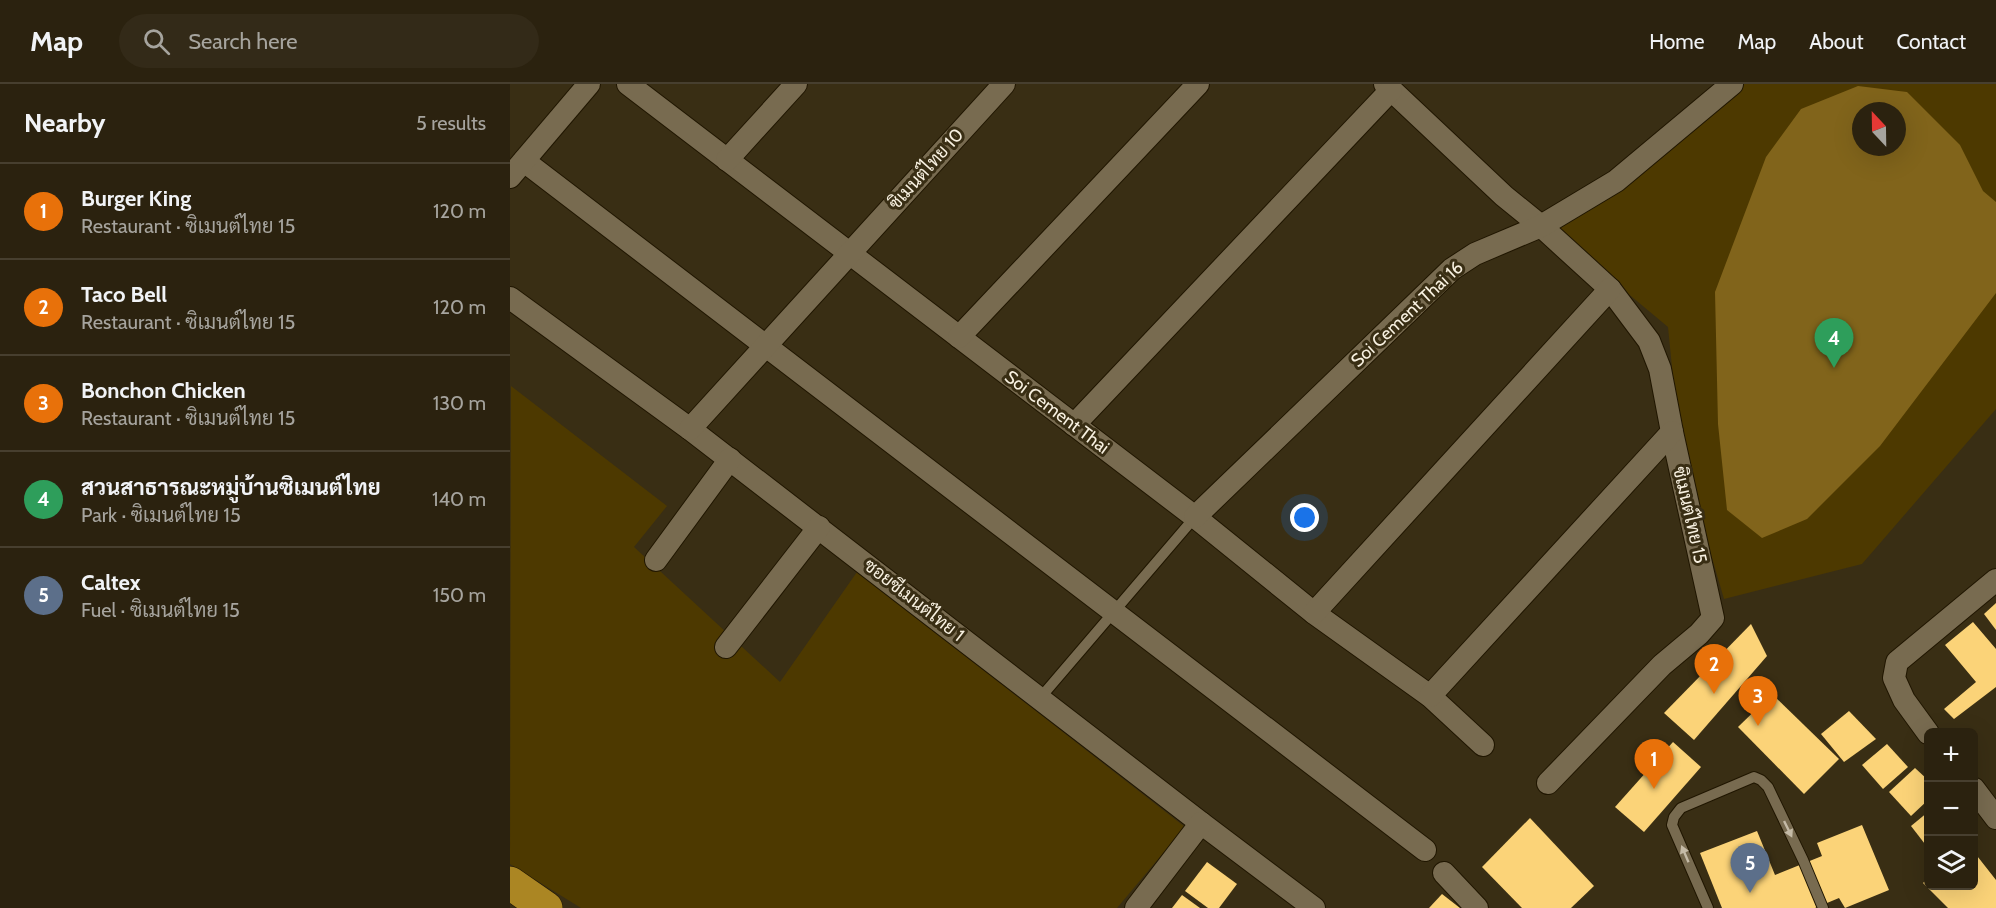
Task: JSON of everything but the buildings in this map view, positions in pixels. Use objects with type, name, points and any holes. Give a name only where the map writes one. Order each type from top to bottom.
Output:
[{"type":"highway","points":[[510,883],[546,908]]},
{"type":"street","points":[[589,84],[517,169],[767,345],[1425,850]]},
{"type":"street","name":"Soi Cement Thai","points":[[628,84],[1195,517],[1314,613],[1430,696],[1483,745]]},
{"type":"street","points":[[727,160],[796,84]]},
{"type":"street","name":"ซิเมนต์ไทย 10","points":[[690,429],[1004,84]]},
{"type":"street","points":[[959,337],[1198,84]]},
{"type":"street","points":[[1074,425],[1388,87]]},
{"type":"street","name":"ซิเมนต์ไทย 15","points":[[1388,87],[1504,196],[1610,289],[1649,341],[1660,369],[1713,618],[1700,634],[1662,665],[1548,783]]},
{"type":"street","name":"Soi Cement Thai 16","points":[[1195,517],[1452,269],[1475,254],[1540,226],[1616,181],[1719,88]]},
{"type":"street","points":[[1314,613],[1610,289]]},
{"type":"street","name":"ซอยซีเมนต์ไทย 1","points":[[510,298],[730,459],[1041,697],[1201,823],[1289,900],[1314,908]]},
{"type":"street","points":[[1430,696],[1672,432]]},
{"type":"street","points":[[656,560],[730,459]]},
{"type":"street","points":[[726,647],[819,527]]},
{"type":"street","points":[[1925,728],[1904,700],[1894,678],[1897,662],[1996,580]]},
{"type":"street","points":[[1984,791],[1996,818]]},
{"type":"street","points":[[1136,908],[1201,823]]},
{"type":"street","points":[[1444,873],[1477,908]]},
{"type":"lane","points":[[1041,697],[1195,517]]},
{"type":"lane","points":[[1708,908],[1672,825],[1674,817],[1681,808],[1754,777],[1768,787],[1803,860],[1822,908]]},
{"type":"shaded area","points":[[1727,84],[1996,84],[1996,409],[1862,564],[1724,599],[1680,448],[1668,327],[1546,225]]},
{"type":"shaded area","points":[[1858,86],[1907,92],[1960,145],[1983,191],[1996,202],[1996,293],[1880,446],[1807,519],[1762,538],[1727,510],[1718,424],[1715,292],[1766,157],[1801,109]]},
{"type":"shaded area","points":[[511,386],[667,506],[634,547],[780,682],[857,572],[1185,827],[1117,908],[581,908],[510,864]]},
{"type":"place","name":"สวนสาธารณะหมู่บ้านซิเมนต์ไทย","points":[[1834,368]]},
{"type":"place","name":"Taco Bell","points":[[1714,694]]},
{"type":"place","name":"Bonchon Chicken","points":[[1758,726]]},
{"type":"place","name":"Burger King","points":[[1654,789]]},
{"type":"place","name":"Caltex","points":[[1750,893]]}]
